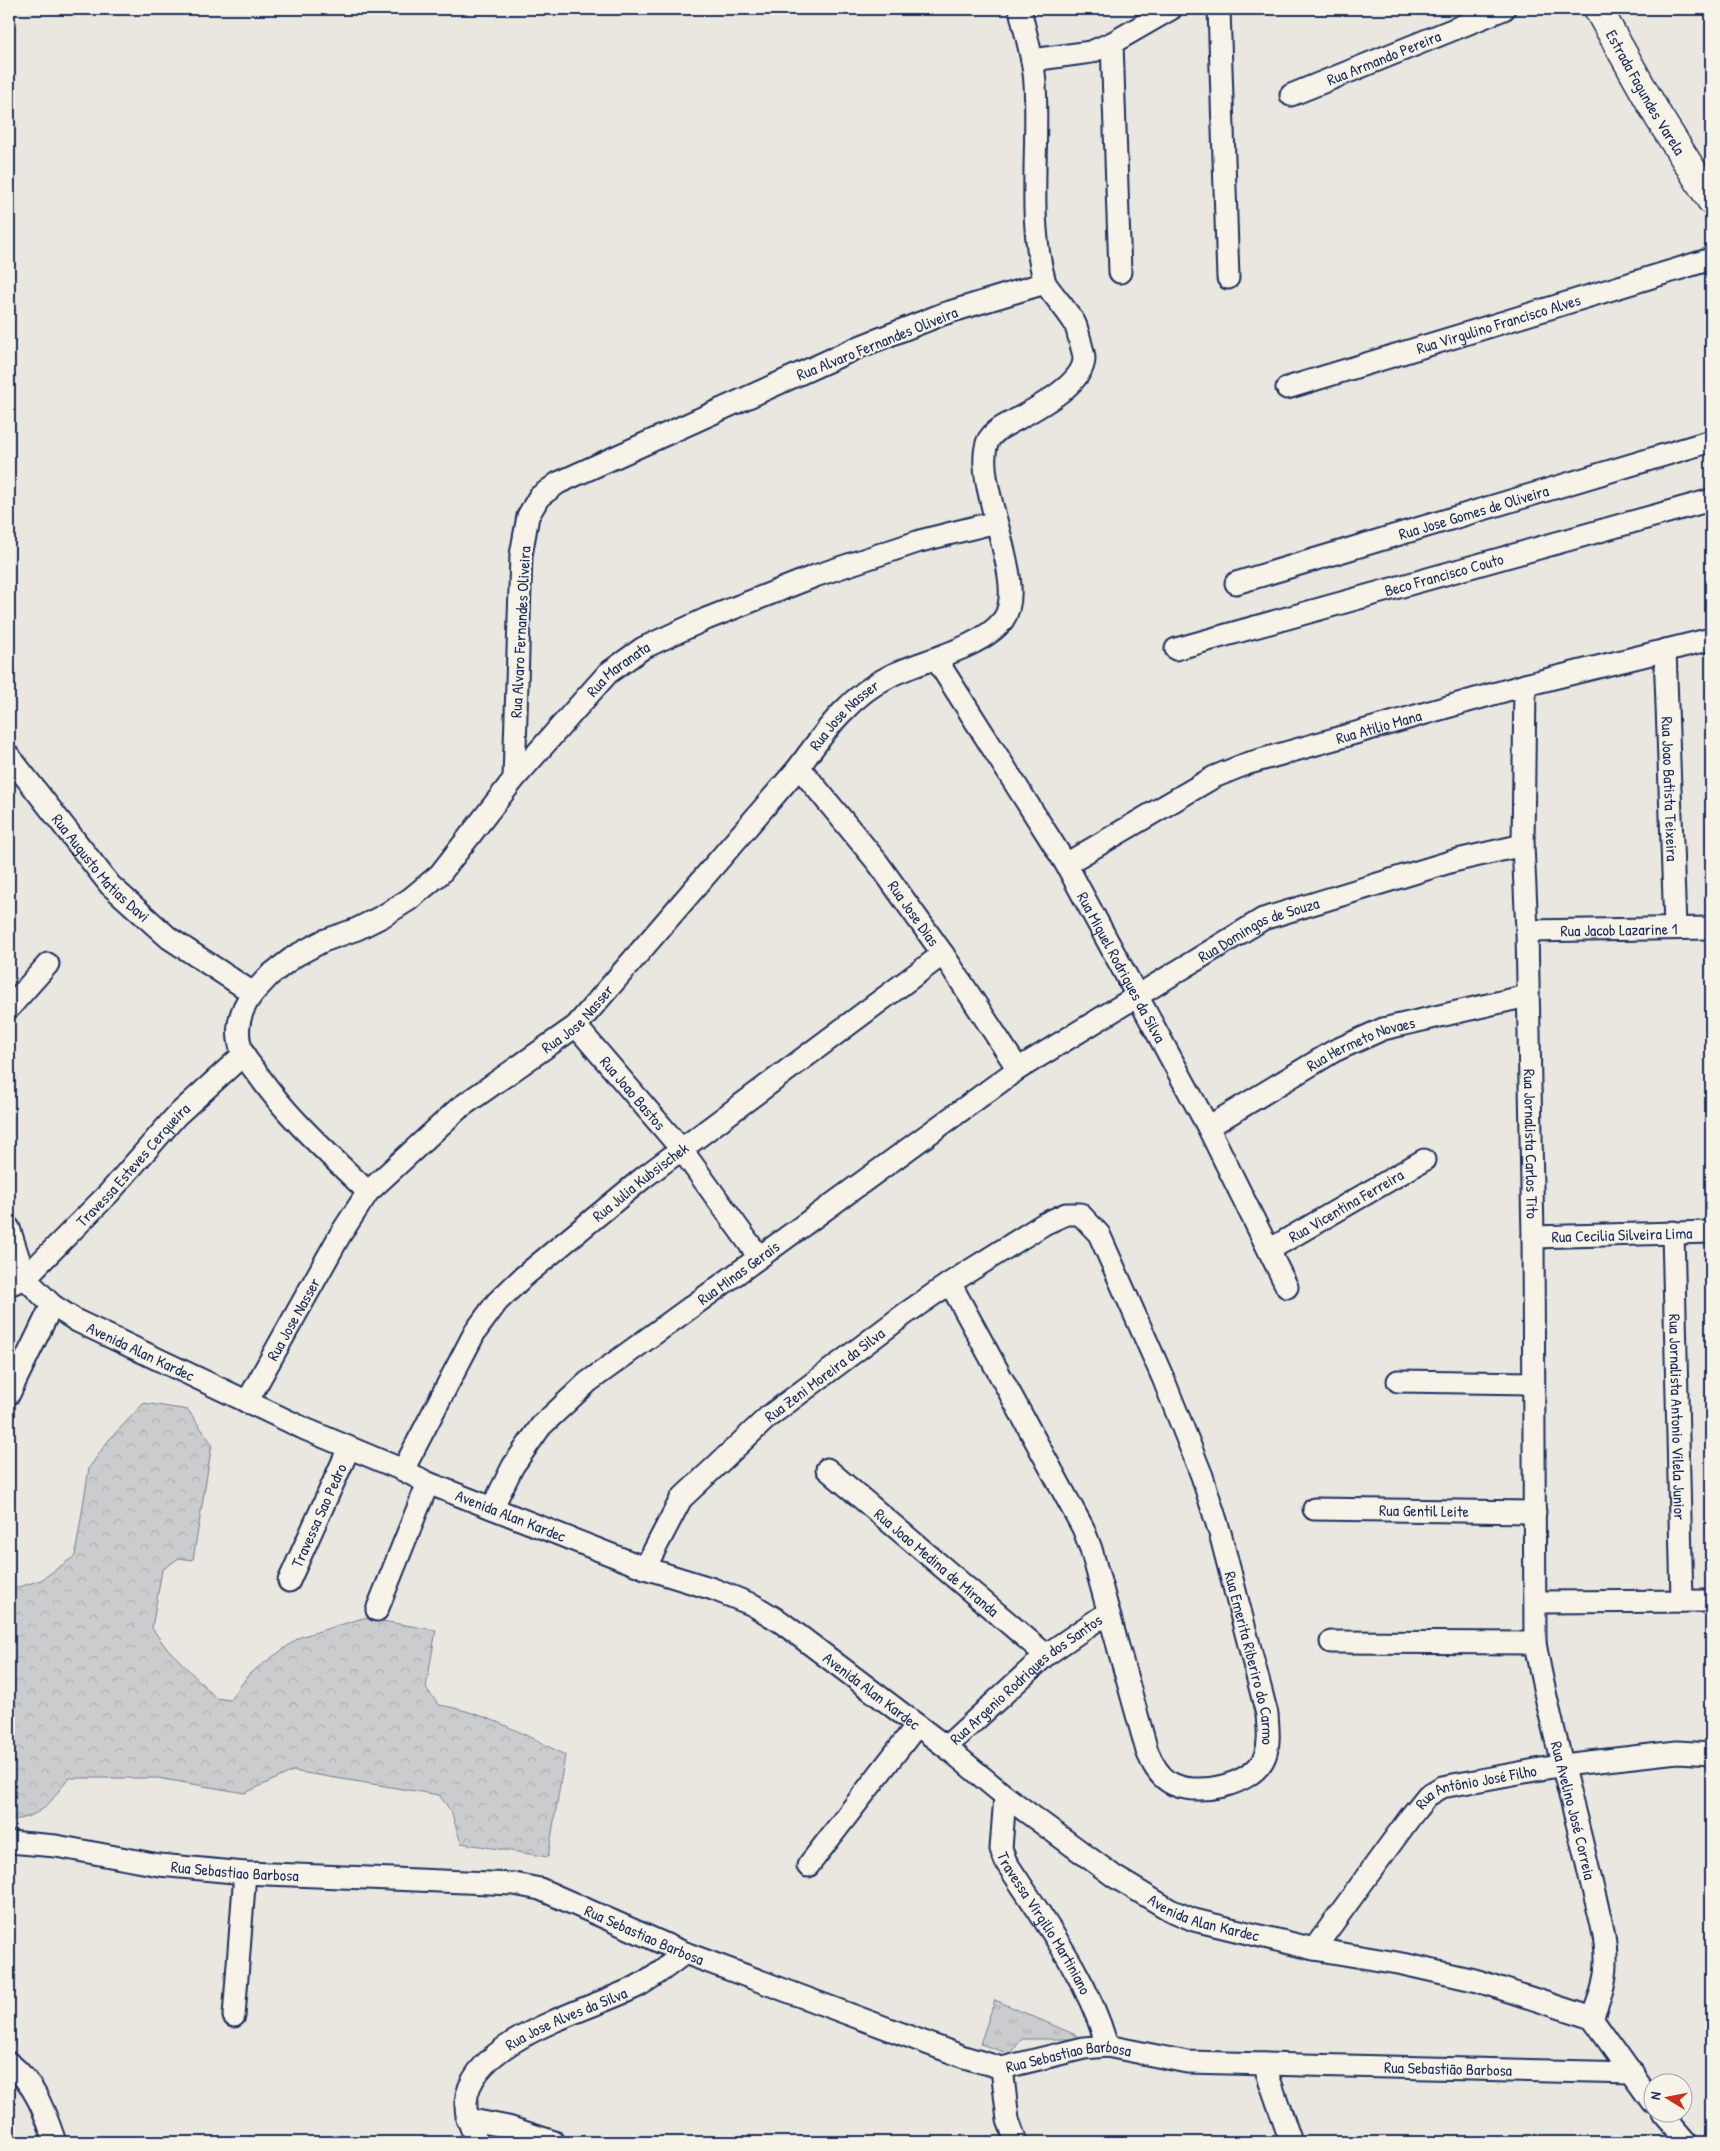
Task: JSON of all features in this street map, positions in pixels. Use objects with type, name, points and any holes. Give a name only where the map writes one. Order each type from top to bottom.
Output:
[{"type":"street","points":[[936,659],[984,636],[1003,620],[1008,609],[1011,596],[1008,570],[996,522],[985,460],[986,445],[990,436],[1067,387],[1079,374],[1084,359],[1074,323],[1044,282],[1039,262],[1035,228],[1035,83],[1032,60],[1020,9]]},
{"type":"street","points":[[1032,60],[1091,52],[1112,43],[1171,9]]},
{"type":"street","points":[[1219,9],[1228,278]]},
{"type":"street","name":"Rua Armando Pereira","points":[[1291,96],[1504,9]]},
{"type":"street","name":"Estrada Fagundes Varela","points":[[1598,9],[1658,116],[1711,200]]},
{"type":"street","points":[[1112,43],[1120,272]]},
{"type":"street","name":"Rua Virgulino Francisco Alves","points":[[1288,388],[1711,259]]},
{"type":"street","name":"Rua Alvaro Fernandes Oliveira","points":[[514,779],[521,556],[528,516],[539,498],[558,482],[859,346],[943,314],[1044,282]]},
{"type":"street","name":"Rua Jose Gomes de Oliveira","points":[[1236,583],[1711,441]]},
{"type":"street","name":"Beco Francisco Couto","points":[[1176,649],[1711,500]]},
{"type":"street","name":"Rua Maranata","points":[[244,1054],[238,1033],[242,1010],[253,993],[270,975],[295,956],[323,941],[356,929],[383,916],[410,899],[440,874],[514,779],[608,673],[643,648],[706,619],[815,576],[920,540],[996,522]]},
{"type":"street","name":"Rua Atilio Mana","points":[[1066,864],[1214,777],[1246,764],[1525,685],[1711,639]]},
{"type":"street","name":"Rua Joao Batista Teixeira","points":[[1665,650],[1676,927]]},
{"type":"street","name":"Rua Jose Nasser","points":[[247,1402],[340,1235],[368,1192],[458,1109],[576,1026],[799,767],[828,726],[856,697],[892,676],[936,659]]},
{"type":"street","name":"Rua Miguel Rodrigues da Silva","points":[[936,659],[1066,864],[1135,996],[1208,1127],[1287,1287]]},
{"type":"street","name":"Rua Jornalista Carlos Tito","points":[[1525,685],[1523,844],[1527,932],[1533,1238],[1536,1602]]},
{"type":"street","name":"Rua Augusto Matias Davi","points":[[9,756],[110,885],[169,938],[253,993]]},
{"type":"street","name":"Rua Jose Dias","points":[[799,767],[878,863],[943,954],[1018,1069]]},
{"type":"street","name":"Rua Domingos de Souza","points":[[1018,1069],[1263,919],[1452,861],[1523,844]]},
{"type":"street","name":"Rua Jacob Lazarine 1","points":[[1527,932],[1676,927],[1711,928]]},
{"type":"street","name":"Rua Julia Kubsischek","points":[[403,1470],[475,1332],[497,1302],[642,1178],[943,954]]},
{"type":"street","points":[[9,1008],[48,964]]},
{"type":"street","name":"Rua Hermeto Novaes","points":[[1208,1127],[1334,1051],[1383,1029],[1528,996]]},
{"type":"street","name":"Rua Joao Bastos","points":[[576,1026],[682,1150],[759,1257]]},
{"type":"street","points":[[244,1054],[269,1090],[309,1134],[368,1192]]},
{"type":"street","name":"Travessa Esteves Cerqueira","points":[[17,1282],[109,1193],[176,1116],[244,1054]]},
{"type":"street","name":"Rua Minas Gerais","points":[[492,1508],[513,1466],[541,1426],[588,1382],[1018,1069]]},
{"type":"street","name":"Rua Vicentina Ferreira","points":[[1269,1250],[1424,1160]]},
{"type":"street","name":"Rua Emerita Riberiro do Carmo","points":[[950,1283],[1083,1528],[1091,1549],[1107,1613],[1147,1752],[1156,1770],[1170,1783],[1188,1788],[1217,1788],[1237,1782],[1254,1772],[1264,1758],[1269,1742],[1267,1714],[1220,1533],[1202,1476],[1163,1378],[1099,1234],[1080,1214],[1066,1214],[1044,1224]]},
{"type":"street","name":"Rua Zeni Moreira da Silva","points":[[645,1568],[681,1499],[702,1477],[768,1417],[905,1314],[950,1283],[1044,1224]]},
{"type":"street","points":[[9,1228],[17,1282],[52,1305],[9,1394]]},
{"type":"street","name":"Rua Jornalista Antonio Vilela Junior","points":[[1673,1232],[1682,1601]]},
{"type":"street","name":"Rua Cecilia Silveira Lima","points":[[1533,1238],[1711,1232]]},
{"type":"street","name":"Avenida Alan Kardec","points":[[52,1305],[77,1321],[247,1402],[403,1470],[428,1483],[645,1568],[713,1589],[753,1605],[781,1622],[946,1747],[1005,1796],[1115,1877],[1170,1910],[1194,1920],[1314,1949],[1403,1964],[1478,1982],[1592,2018]]},
{"type":"street","points":[[1398,1381],[1533,1383]]},
{"type":"street","name":"Travessa Sao Pedro","points":[[289,1581],[349,1448]]},
{"type":"street","name":"Rua Joao Medina de Miranda","points":[[827,1469],[1046,1655]]},
{"type":"street","points":[[378,1610],[428,1483]]},
{"type":"street","name":"Rua Gentil Leite","points":[[1314,1509],[1535,1512]]},
{"type":"street","points":[[1536,1602],[1711,1601]]},
{"type":"street","name":"Rua Avelino José Correia","points":[[1536,1602],[1535,1643],[1543,1689],[1575,1810],[1607,1961],[1604,1985],[1592,2018]]},
{"type":"street","name":"Rua Argenio Rodrigues dos Santos","points":[[946,1747],[1046,1655],[1107,1613]]},
{"type":"street","points":[[1331,1642],[1535,1643]]},
{"type":"street","points":[[808,1866],[917,1725]]},
{"type":"street","name":"Rua Antônio José Filho","points":[[1314,1949],[1411,1816],[1434,1791],[1442,1787],[1563,1765],[1677,1752],[1711,1754]]},
{"type":"street","name":"Travessa Virgilio Martiniano","points":[[1005,1796],[1001,1849],[1006,1862],[1076,1971],[1094,2006],[1107,2046]]},
{"type":"street","name":"Rua Sebastiao Barbosa","points":[[9,1842],[56,1846],[159,1865],[245,1873],[514,1884],[532,1887],[685,1953],[964,2057],[1002,2068],[1084,2048],[1107,2046],[1187,2062],[1264,2064]]},
{"type":"street","points":[[234,2016],[245,1873]]},
{"type":"street","name":"Rua Jose Alves da Silva","points":[[467,2110],[470,2088],[480,2070],[496,2054],[524,2034],[640,1985],[685,1953]]},
{"type":"street","points":[[1592,2018],[1610,2046],[1642,2087]]},
{"type":"street","points":[[9,2063],[18,2070],[34,2090],[55,2142]]},
{"type":"street","points":[[1264,2064],[1291,2142]]},
{"type":"street","name":"Rua Sebastião Barbosa","points":[[1264,2064],[1633,2073]]},
{"type":"street","points":[[1002,2068],[1008,2120],[1016,2142]]},
{"type":"street","points":[[467,2110],[477,2142]]},
{"type":"street","points":[[467,2110],[554,2142]]},
{"type":"street","points":[[1670,2124],[1685,2142]]},
{"type":"green space","points":[[144,1403],[188,1410],[212,1444],[193,1560],[179,1558],[162,1570],[152,1628],[164,1645],[216,1698],[230,1700],[249,1674],[300,1637],[363,1618],[436,1630],[426,1688],[439,1705],[488,1718],[565,1755],[548,1857],[461,1843],[451,1811],[439,1795],[293,1771],[245,1793],[157,1778],[68,1778],[44,1808],[30,1816],[9,1821],[9,1590],[41,1580],[75,1556],[89,1468],[108,1441]]},
{"type":"green space","points":[[995,2000],[1085,2039],[1021,2039],[1011,2054],[980,2044]]}]
